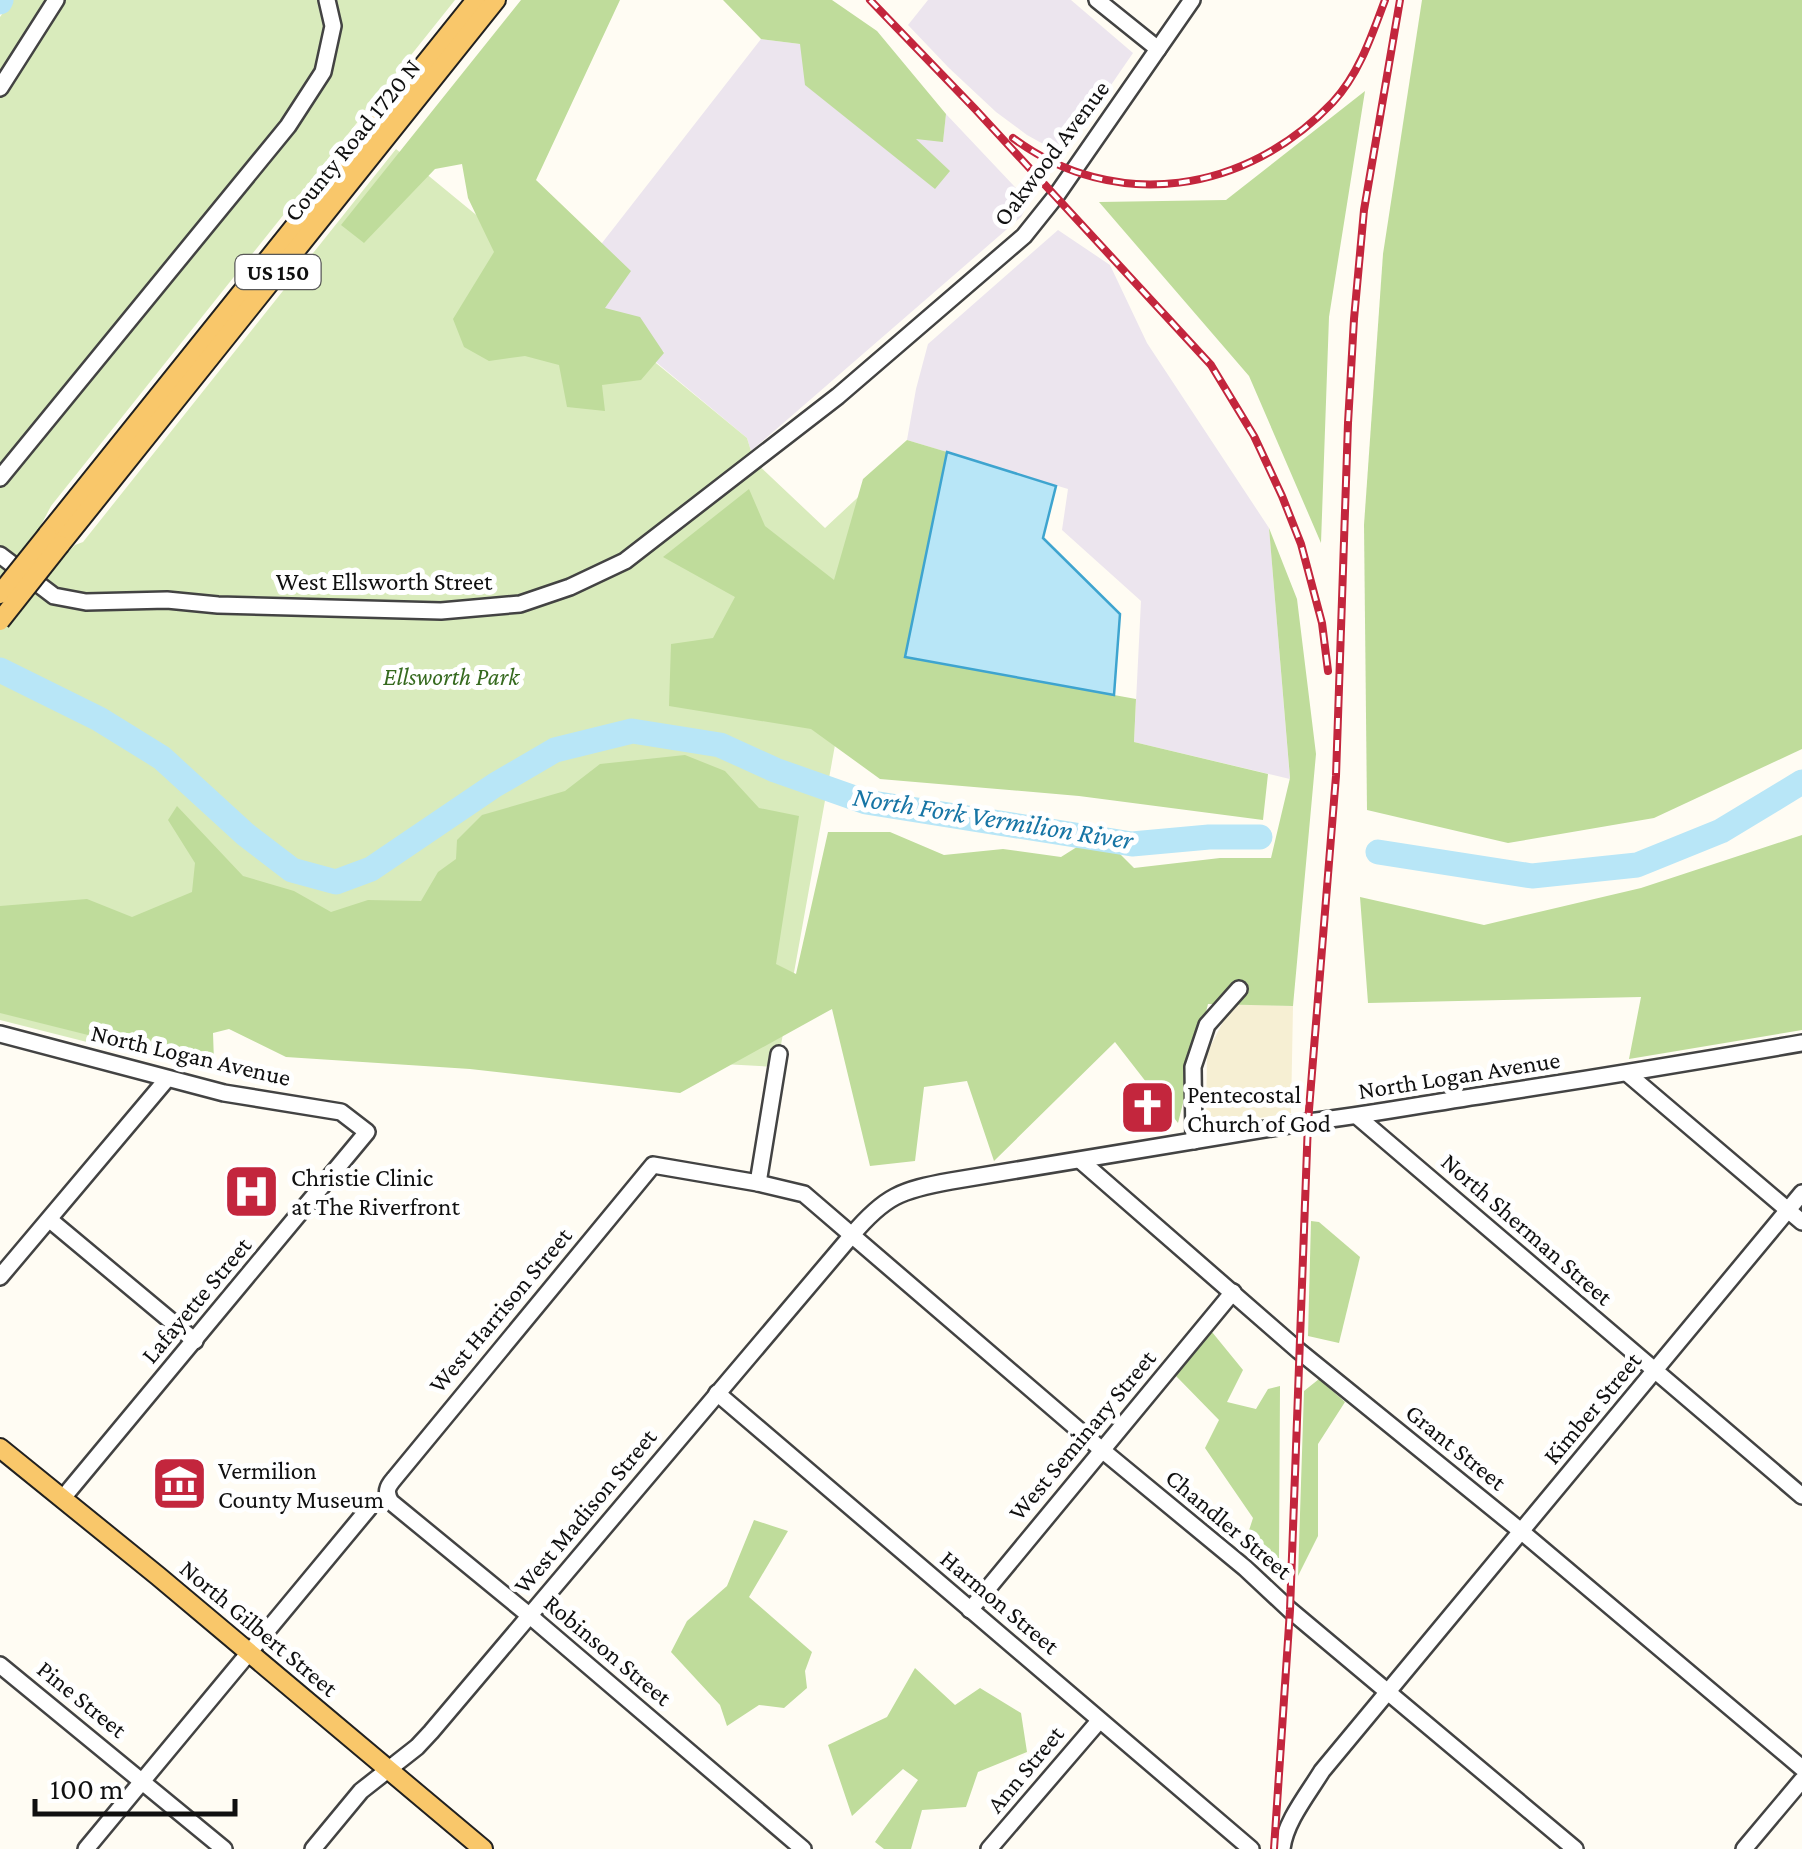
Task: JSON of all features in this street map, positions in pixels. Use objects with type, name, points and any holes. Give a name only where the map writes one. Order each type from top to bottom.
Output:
[{"type":"main road","name":"County Road 1720 N","points":[[53,540],[476,0]]},
{"type":"main road","name":"County Road 1720 N","points":[[53,540],[496,0]]},
{"type":"main road","name":"US 150","points":[[0,594],[53,540]]},
{"type":"main road","name":"US 150","points":[[0,621],[53,540]]},
{"type":"main road","name":"North Gilbert Street","points":[[0,1448],[483,1849]]},
{"type":"street","points":[[0,88],[56,0]]},
{"type":"street","points":[[0,478],[288,126],[323,72],[333,26],[327,0]]},
{"type":"street","points":[[1097,0],[1158,49]]},
{"type":"street","name":"Oakwood Avenue","points":[[838,396],[1024,236],[1192,0]]},
{"type":"street","name":"West Ellsworth Street","points":[[0,555],[54,596],[86,602],[167,600],[441,611],[520,604],[625,562],[838,396]]},
{"type":"street","points":[[1194,1141],[1193,1067],[1207,1025],[1238,989]]},
{"type":"street","name":"North Logan Avenue","points":[[0,1034],[167,1079],[341,1112],[367,1132]]},
{"type":"street","name":"North Logan Avenue","points":[[889,1198],[915,1188],[1802,1043]]},
{"type":"street","points":[[780,1054],[758,1182],[804,1194],[852,1234]]},
{"type":"street","points":[[1628,1074],[1802,1222]]},
{"type":"street","points":[[0,1277],[167,1079]]},
{"type":"street","name":"North Sherman Street","points":[[1358,1116],[1802,1496]]},
{"type":"street","name":"Lafayette Street","points":[[62,1499],[367,1132]]},
{"type":"street","name":"Grant Street","points":[[1081,1161],[1298,1351],[1522,1532],[1802,1768]]},
{"type":"street","name":"West Harrison Street","points":[[387,1487],[653,1165],[758,1182]]},
{"type":"street","name":"Kimber Street","points":[[1282,1849],[1282,1841],[1322,1772],[1802,1193]]},
{"type":"street","name":"West Madison Street","points":[[313,1849],[361,1791],[431,1732],[852,1234],[889,1198]]},
{"type":"street","points":[[50,1220],[195,1342]]},
{"type":"street","name":"Chandler Street","points":[[852,1234],[1576,1849]]},
{"type":"street","name":"West Seminary Street","points":[[970,1610],[1233,1292]]},
{"type":"street","name":"Harmon Street","points":[[717,1393],[1250,1849]]},
{"type":"street","name":"Robinson Street","points":[[387,1487],[386,1495],[391,1502],[803,1849]]},
{"type":"street","points":[[86,1849],[369,1508]]},
{"type":"street","name":"Pine Street","points":[[0,1665],[224,1849]]},
{"type":"street","name":"Ann Street","points":[[990,1849],[1099,1720]]},
{"type":"street","points":[[1744,1849],[1802,1780]]},
{"type":"shaded area","points":[[928,0],[1071,0],[1133,53],[1063,155],[996,112],[908,25]]},
{"type":"shaded area","points":[[761,39],[800,44],[915,138],[943,141],[946,114],[1029,202],[1021,217],[751,451],[747,438],[656,362],[664,352],[604,308],[602,243]]},
{"type":"shaded area","points":[[1058,230],[1110,265],[1147,343],[1269,528],[1290,779],[1134,742],[1141,601],[1062,530],[1068,489],[907,440],[928,344]]},
{"type":"shaded area","points":[[1232,1004],[1293,1006],[1291,1113],[1206,1126],[1207,1053]]},
{"type":"green space","name":"Ellsworth Park","points":[[12,0],[455,0],[51,506],[39,529],[68,552],[83,542],[396,149],[747,438],[754,461],[825,528],[884,473],[777,1067],[299,1041],[178,1014],[160,1060],[155,1052],[105,1040],[87,1042],[0,1020],[0,17]]},
{"type":"green space","points":[[521,0],[620,0],[536,180],[631,271],[605,308],[640,317],[664,353],[641,380],[602,385],[605,411],[567,407],[559,365],[525,356],[489,361],[464,347],[453,319],[494,252],[468,198],[462,164],[435,169],[364,243],[341,225]]},
{"type":"green space","points":[[723,0],[832,0],[877,31],[946,114],[943,142],[916,139],[950,171],[935,189],[805,85],[800,44],[761,39]]},
{"type":"green space","points":[[1422,0],[1802,0],[1802,749],[1654,818],[1508,843],[1367,810],[1364,525],[1383,254]]},
{"type":"green space","points":[[1365,91],[1329,317],[1321,543],[1249,376],[1099,202],[1226,200]]},
{"type":"green space","points":[[907,440],[947,452],[905,657],[1136,699],[1134,742],[1268,774],[1263,820],[1079,796],[880,779],[811,729],[669,706],[671,644],[713,638],[735,597],[663,557],[749,489],[765,526],[834,580],[863,479]]},
{"type":"green space","points":[[1269,528],[1297,599],[1316,754],[1293,1006],[1208,1004],[1178,1123],[1115,1042],[994,1161],[967,1081],[924,1087],[915,1161],[870,1166],[832,1009],[680,1093],[470,1069],[286,1057],[229,1029],[213,1033],[214,1062],[0,1013],[0,906],[87,899],[132,917],[192,892],[195,863],[168,820],[177,806],[243,876],[294,891],[331,912],[368,900],[421,901],[438,872],[456,859],[457,840],[482,815],[565,791],[600,764],[685,755],[725,771],[759,808],[799,816],[776,964],[796,974],[828,832],[890,832],[944,855],[1003,849],[1061,857],[1099,833],[1134,868],[1220,858],[1271,858],[1290,778]]},
{"type":"green space","points":[[1802,835],[1802,1030],[1629,1059],[1641,997],[1368,1003],[1360,897],[1484,925],[1641,888]]},
{"type":"green space","points":[[1311,1221],[1319,1222],[1360,1257],[1339,1343],[1308,1336]]},
{"type":"green space","points":[[1212,1332],[1243,1370],[1227,1402],[1256,1409],[1268,1389],[1280,1386],[1279,1564],[1263,1566],[1243,1549],[1253,1518],[1205,1448],[1219,1420],[1176,1376]]},
{"type":"green space","points":[[1319,1379],[1345,1402],[1318,1444],[1318,1536],[1298,1576],[1304,1391]]},
{"type":"green space","points":[[754,1520],[788,1531],[749,1597],[812,1652],[805,1671],[807,1688],[784,1708],[759,1705],[727,1726],[720,1705],[671,1652],[687,1621],[727,1586]]},
{"type":"green space","points":[[915,1668],[955,1705],[980,1688],[1021,1713],[1027,1752],[978,1772],[966,1807],[922,1810],[911,1849],[884,1849],[875,1842],[918,1780],[903,1769],[852,1816],[828,1745],[887,1717]]},
{"type":"water","points":[[947,452],[1056,486],[1043,538],[1120,614],[1114,695],[905,657]]},
{"type":"waterway","name":"North Fork Vermilion River","points":[[0,670],[99,719],[162,758],[245,834],[292,870],[336,882],[371,869],[495,785],[555,750],[632,731],[720,745],[775,770],[866,802],[1132,844],[1260,837]]},
{"type":"waterway","name":"North Fork Vermilion River","points":[[1378,852],[1532,876],[1637,865],[1721,831],[1802,782]]},
{"type":"railway","points":[[870,0],[1211,365],[1254,436],[1301,544],[1322,623],[1328,671]]},
{"type":"railway","points":[[1013,138],[1053,162],[1094,177],[1136,184],[1179,183],[1221,173],[1261,157],[1299,133],[1333,102],[1357,67],[1385,0]]},
{"type":"railway","points":[[1274,1849],[1290,1610],[1308,1122],[1336,776],[1354,319],[1364,210],[1400,0]]},
{"type":"place","name":"Pentecostal Church of God","points":[[1148,1108]]},
{"type":"place","name":"Christie Clinic at The Riverfront","points":[[252,1191]]},
{"type":"place","name":"Vermilion County Museum","points":[[179,1484]]}]
